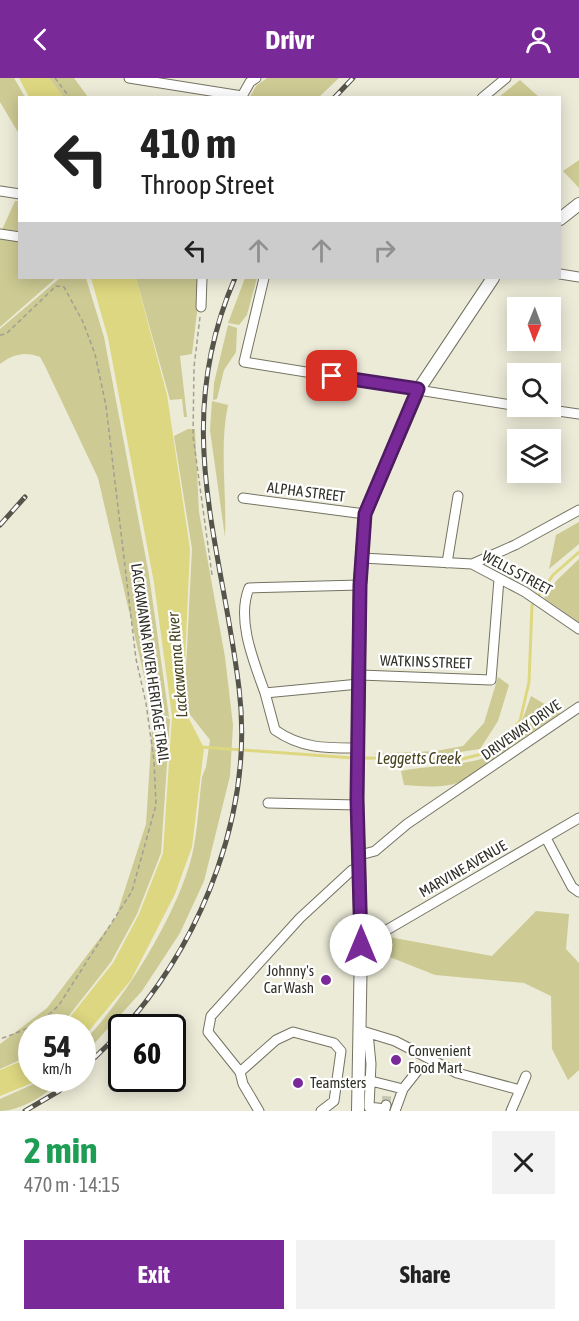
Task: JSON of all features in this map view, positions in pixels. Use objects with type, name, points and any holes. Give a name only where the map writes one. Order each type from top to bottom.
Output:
[{"type":"main road","points":[[561,218],[579,204]]},
{"type":"main road","points":[[358,1111],[364,1080],[359,1049],[364,1032],[358,749],[360,585],[365,514],[418,389],[492,279]]},
{"type":"street","points":[[129,78],[235,96]]},
{"type":"street","points":[[484,96],[506,78]]},
{"type":"street","points":[[242,96],[251,80]]},
{"type":"street","points":[[0,191],[18,194]]},
{"type":"street","points":[[0,234],[18,237]]},
{"type":"street","points":[[561,274],[579,277]]},
{"type":"street","points":[[201,308],[202,279]]},
{"type":"street","points":[[264,279],[244,362],[507,404]]},
{"type":"street","points":[[561,411],[579,414]]},
{"type":"street","points":[[447,563],[458,496]]},
{"type":"street","name":"ALPHA STREET","points":[[243,498],[365,514]]},
{"type":"street","points":[[472,564],[515,545],[579,510]]},
{"type":"street","name":"WELLS STREET","points":[[362,558],[472,564],[525,591],[579,629]]},
{"type":"street","name":"WATKINS STREET","points":[[266,693],[360,679],[491,680],[499,579]]},
{"type":"street","points":[[358,749],[319,748],[288,739],[275,730],[266,693],[248,640],[244,609],[249,588],[360,585]]},
{"type":"street","name":"DRIVEWAY DRIVE","points":[[360,855],[375,850],[407,824],[579,707]]},
{"type":"street","points":[[268,803],[358,805]]},
{"type":"street","name":"MARVINE AVENUE","points":[[361,945],[579,818]]},
{"type":"street","points":[[546,838],[572,886],[579,892]]},
{"type":"street","points":[[259,1111],[243,1084],[240,1072],[208,1032],[211,1016],[300,918],[352,870],[360,868]]},
{"type":"street","points":[[240,1072],[276,1040],[293,1032],[334,1043],[340,1051],[334,1101],[321,1111]]},
{"type":"street","points":[[418,1070],[389,1109],[369,1107],[364,1080],[364,1032],[412,1048],[457,1073],[520,1090]]},
{"type":"street","points":[[340,1051],[359,1049]]},
{"type":"street","points":[[512,1111],[526,1076]]},
{"type":"street","points":[[364,1080],[387,1088],[403,1089]]},
{"type":"path","points":[[55,78],[68,96]]},
{"type":"path","name":"LACKAWANNA RIVER HERITAGE TRAIL","points":[[0,335],[6,334],[56,286],[64,287],[83,322],[95,354],[106,406],[136,659],[154,761],[156,805],[132,891],[59,1005],[47,1018],[30,1028],[0,1039]]},
{"type":"path","points":[[201,308],[194,367],[192,436],[212,575]]},
{"type":"shaded area","points":[[0,78],[14,78],[24,96],[18,96],[18,132],[0,102]]},
{"type":"shaded area","points":[[49,78],[74,78],[87,96],[62,96]]},
{"type":"shaded area","points":[[267,78],[339,78],[320,96],[251,96],[256,86]]},
{"type":"shaded area","points":[[520,80],[538,96],[500,96]]},
{"type":"shaded area","points":[[579,160],[579,188],[563,171]]},
{"type":"shaded area","points":[[15,201],[18,201],[18,279],[55,279],[0,327],[0,234]]},
{"type":"shaded area","points":[[59,279],[86,279],[104,337],[149,575],[169,717],[152,710],[98,478],[40,357],[24,354],[14,356],[0,364],[0,329]]},
{"type":"shaded area","points":[[136,279],[197,279],[197,312],[192,354],[180,356],[187,417],[184,417],[182,399],[170,400]]},
{"type":"shaded area","points":[[245,279],[257,279],[247,315],[239,325],[228,323]]},
{"type":"shaded area","points":[[228,325],[237,328],[236,352],[224,370],[217,399],[213,400],[214,383]]},
{"type":"shaded area","points":[[212,401],[228,405],[224,437],[225,537],[210,430]]},
{"type":"shaded area","points":[[188,429],[195,429],[199,512],[225,657],[233,725],[230,776],[204,881],[180,933],[142,991],[121,1014],[108,1014],[108,1028],[96,1042],[96,1027],[117,1002],[150,951],[178,896],[188,870],[197,829],[202,777],[210,740],[184,707],[192,549],[174,436]]},
{"type":"shaded area","points":[[579,522],[579,544],[549,569],[556,535]]},
{"type":"shaded area","points":[[579,559],[579,622],[544,598],[557,580]]},
{"type":"shaded area","points":[[498,677],[509,685],[498,721],[480,749],[433,756],[371,754],[436,751],[463,746],[484,723]]},
{"type":"shaded area","points":[[531,696],[563,715],[499,761],[460,782],[439,786],[404,785],[401,771],[479,760],[498,752],[515,734]]},
{"type":"shaded area","points":[[153,713],[170,719],[161,853],[137,914],[111,962],[70,1014],[39,1014],[47,1008],[116,917],[146,824]]},
{"type":"shaded area","points":[[536,911],[569,914],[566,949],[579,963],[579,1070],[568,1080],[552,1049],[551,996],[524,983],[435,975],[377,952],[389,937],[492,956]]},
{"type":"shaded area","points":[[18,1030],[18,1061],[0,1069],[0,1044]]},
{"type":"shaded area","points":[[18,1091],[46,1092],[34,1101],[8,1110],[0,1111],[0,1099]]},
{"type":"water","points":[[19,78],[49,78],[62,96],[28,96]]},
{"type":"water","name":"Lackawanna River","points":[[91,279],[136,279],[167,395],[190,549],[183,707],[204,748],[192,847],[175,894],[131,980],[96,1022],[96,1014],[72,1014],[113,963],[139,914],[163,853],[172,716],[154,583],[108,338]]},
{"type":"water","points":[[18,1062],[18,1089],[0,1096],[0,1070]]},
{"type":"waterway","name":"Leggetts Creek","points":[[359,758],[462,759],[494,751],[520,721],[529,682],[532,605],[553,575],[579,552]]},
{"type":"waterway","name":"Leggetts Creek","points":[[201,747],[353,758]]},
{"type":"tunnel","points":[[386,1105],[387,1093]]},
{"type":"railway","points":[[336,96],[353,78]]},
{"type":"railway","points":[[136,1014],[153,993],[178,954],[199,913],[217,870],[230,825],[239,780],[242,734],[239,688],[206,483],[203,433],[206,383],[216,332],[235,279]]},
{"type":"railway","points":[[0,525],[25,497]]},
{"type":"railway","points":[[96,1056],[108,1045]]},
{"type":"railway","points":[[25,1111],[57,1092]]},
{"type":"place","name":"Johnny's Car Wash","points":[[326,980]]},
{"type":"place","name":"Convenient Food Mart","points":[[396,1060]]},
{"type":"place","name":"Teamsters","points":[[298,1083]]},
{"type":"route","points":[[332,376],[418,389],[365,514],[360,585],[357,799],[361,945]]}]
